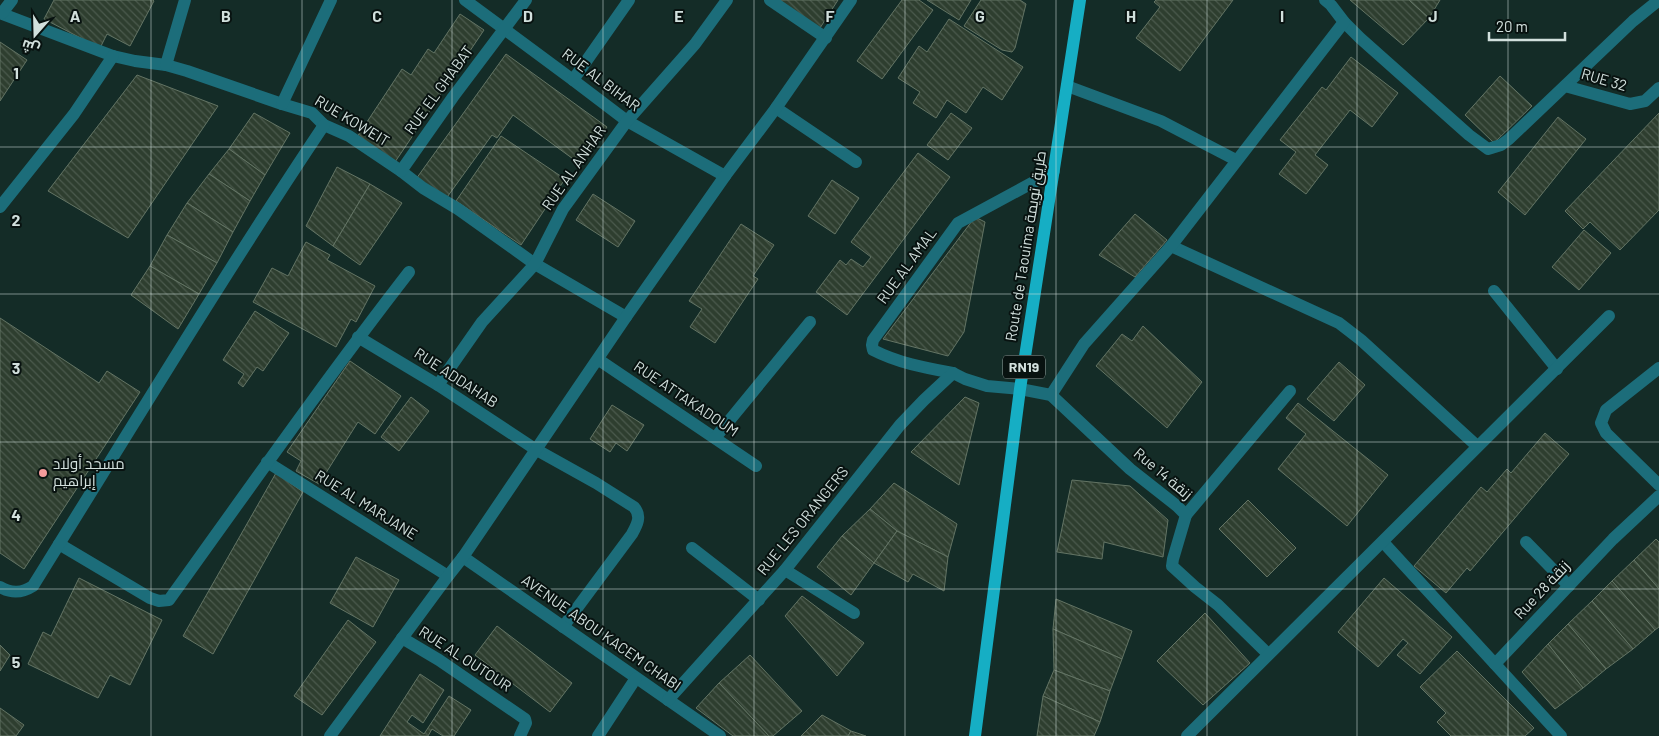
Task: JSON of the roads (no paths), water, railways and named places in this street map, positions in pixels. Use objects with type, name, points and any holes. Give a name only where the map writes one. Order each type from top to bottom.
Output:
[{"type":"main road","name":"Route de Taouima طريق تويمة","points":[[975,736],[1020,390],[1080,0]]},
{"type":"street","points":[[1,13],[12,0]]},
{"type":"street","points":[[166,65],[185,0]]},
{"type":"street","points":[[282,104],[331,0]]},
{"type":"street","name":"RUE AL BIHAR","points":[[465,0],[627,121],[726,176]]},
{"type":"street","name":"RUE EL GHABAT","points":[[401,171],[526,0]]},
{"type":"street","points":[[573,80],[629,0]]},
{"type":"street","name":"RUE AL ANHAR","points":[[438,385],[482,322],[535,264],[562,210],[627,121],[696,44],[727,0]]},
{"type":"street","points":[[770,0],[826,38]]},
{"type":"street","points":[[330,736],[463,558],[626,317],[826,38],[851,0]]},
{"type":"street","points":[[1331,2],[1344,22],[1469,135],[1488,149],[1501,145],[1510,138],[1633,21],[1659,0]]},
{"type":"street","name":"RUE KOWEIT","points":[[1,13],[113,56],[166,65],[187,71],[312,113],[324,125],[349,136],[423,188],[458,209],[535,264],[626,317]]},
{"type":"street","points":[[953,374],[987,386],[1051,395],[1084,344],[1172,246],[1236,160],[1344,22]]},
{"type":"street","points":[[0,207],[74,114],[113,56]]},
{"type":"street","points":[[1067,86],[1161,121],[1236,160]]},
{"type":"street","name":"RUE 32","points":[[1565,86],[1630,104],[1645,100],[1659,88]]},
{"type":"street","points":[[776,108],[856,162]]},
{"type":"street","points":[[0,587],[9,591],[20,592],[33,586],[186,338],[276,196],[324,125]]},
{"type":"street","name":"RUE AL AMAL","points":[[953,374],[923,368],[883,355],[873,350],[873,340],[958,223],[1054,171]]},
{"type":"street","points":[[1172,246],[1339,323],[1361,340],[1477,446]]},
{"type":"street","points":[[59,544],[150,598],[167,601],[358,338],[409,272]]},
{"type":"street","points":[[1494,291],[1557,369]]},
{"type":"street","points":[[1187,736],[1609,316]]},
{"type":"street","points":[[715,438],[810,322]]},
{"type":"street","name":"RUE ADDAHAB","points":[[358,338],[438,385],[536,450],[596,482],[638,511],[638,518],[632,534],[563,627]]},
{"type":"street","name":"RUE ATTAKADOUM","points":[[598,360],[756,466]]},
{"type":"street","points":[[1659,368],[1606,410],[1602,423],[1606,434],[1659,485]]},
{"type":"street","name":"RUE LES ORANGERS","points":[[668,700],[785,570],[900,426],[924,400],[953,374]]},
{"type":"street","points":[[1186,515],[1290,390]]},
{"type":"street","name":"Rue 14 زنقة","points":[[1051,395],[1130,469],[1186,515],[1172,559],[1172,566],[1218,605],[1268,654]]},
{"type":"street","name":"RUE AL MARJANE","points":[[267,462],[448,576]]},
{"type":"street","name":"Rue 28 زنقة","points":[[1495,664],[1613,538],[1659,496]]},
{"type":"street","points":[[1383,542],[1561,736]]},
{"type":"street","points":[[1526,542],[1569,586]]},
{"type":"street","points":[[692,548],[759,600]]},
{"type":"street","name":"AVENUE ABOU KACEM CHABI","points":[[463,558],[720,736]]},
{"type":"street","points":[[785,570],[854,613]]},
{"type":"street","name":"RUE AL OUTOUR","points":[[402,638],[439,660],[525,719],[526,722],[520,736]]},
{"type":"street","points":[[598,736],[636,678]]},
{"type":"place","name":"مسجد أولاد إبراهيم","points":[[43,473]]}]
